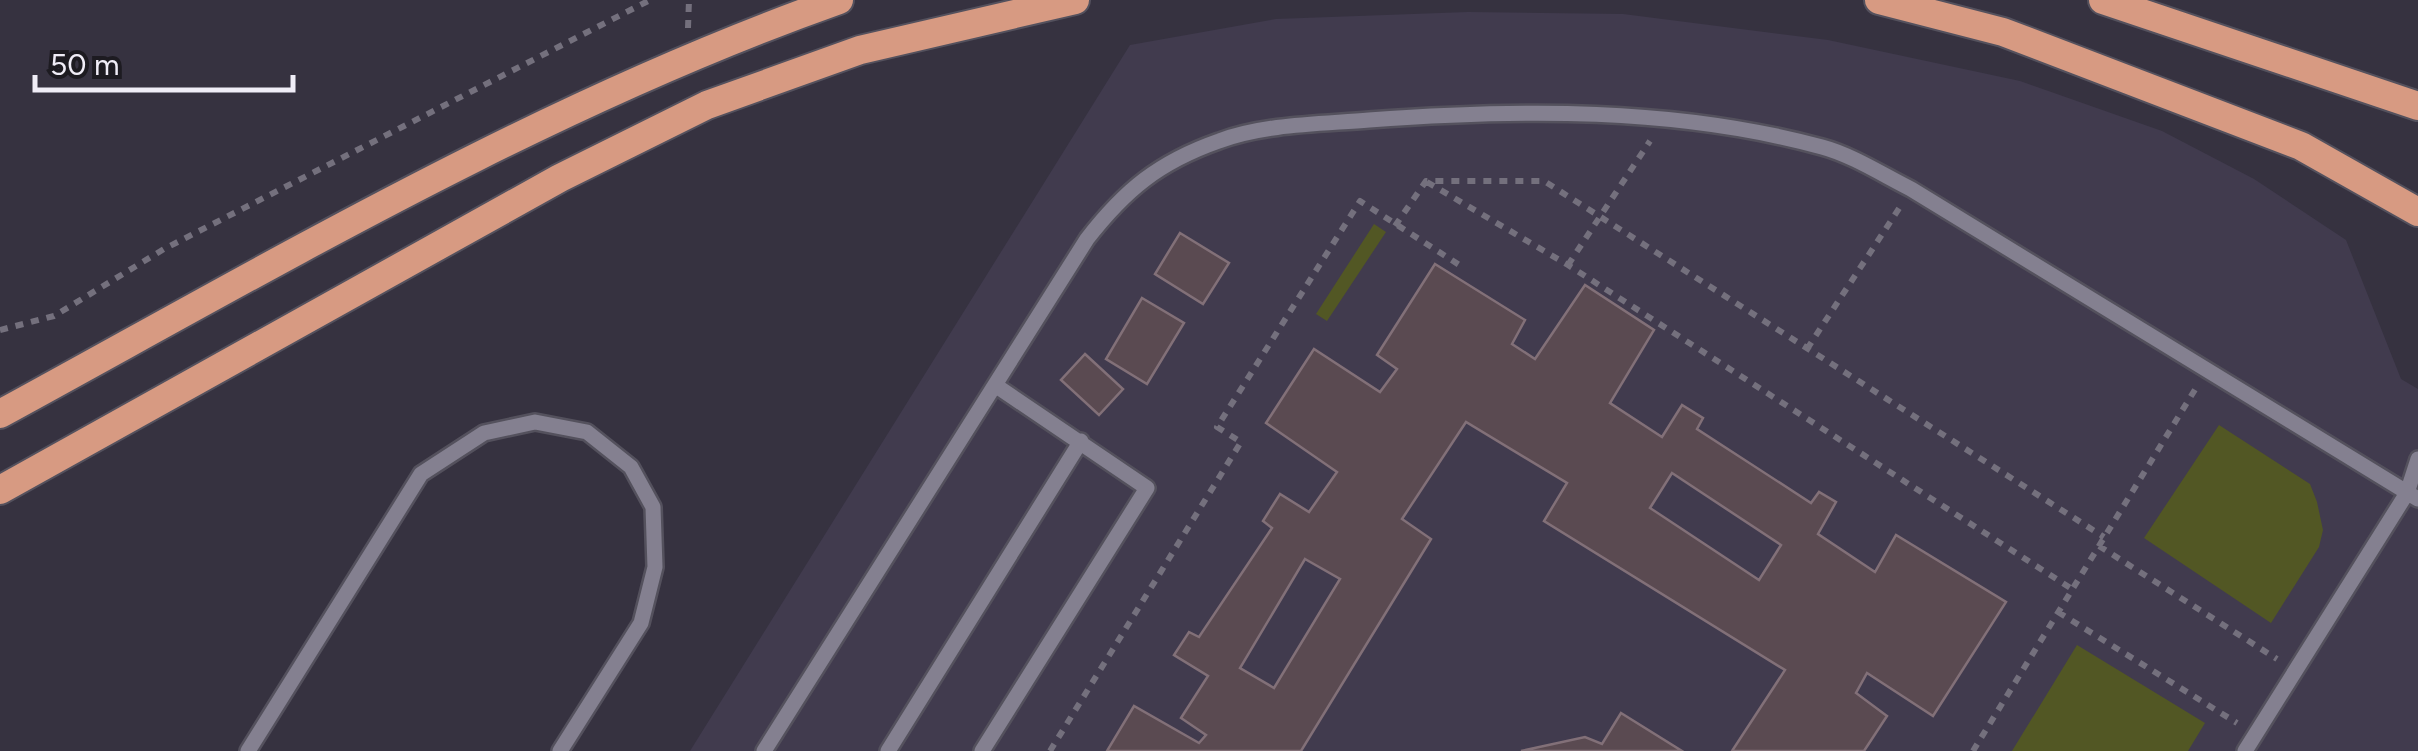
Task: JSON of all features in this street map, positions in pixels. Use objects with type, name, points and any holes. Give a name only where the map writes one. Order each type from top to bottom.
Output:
[{"type":"highway","points":[[0,414],[300,250],[573,110],[745,33],[839,0]]},
{"type":"highway","points":[[0,490],[560,178],[707,104],[860,50],[1076,0]]},
{"type":"highway","points":[[1879,0],[2036,44],[2301,146],[2409,205]]},
{"type":"highway","points":[[2103,0],[2418,106]]},
{"type":"lane","points":[[770,749],[995,385],[1088,239],[1123,194],[1168,163],[1222,139],[1310,124],[1488,112],[1664,119],[1826,148],[1911,189],[2414,491]]},
{"type":"lane","points":[[2409,205],[2418,229]]},
{"type":"lane","points":[[982,751],[1147,488],[995,385]]},
{"type":"lane","points":[[248,751],[421,474],[484,433],[535,422],[587,432],[631,467],[652,507],[654,568],[640,623],[560,751]]},
{"type":"lane","points":[[888,751],[1081,441]]},
{"type":"lane","points":[[2245,751],[2414,491],[2418,459]]},
{"type":"path","points":[[0,330],[54,316],[164,250],[650,0]]},
{"type":"path","points":[[1568,266],[1664,119]]},
{"type":"path","points":[[1426,181],[1544,181],[2104,538]]},
{"type":"path","points":[[1395,226],[1426,181]]},
{"type":"path","points":[[1426,181],[1568,266],[2072,589]]},
{"type":"path","points":[[1807,349],[1911,189]]},
{"type":"path","points":[[1050,751],[1242,442],[1217,428],[1360,201],[1464,268]]},
{"type":"path","points":[[1973,751],[2207,370]]},
{"type":"path","points":[[2099,546],[2295,670]]},
{"type":"path","points":[[2058,612],[2256,734]]},
{"type":"shaded area","points":[[1468,12],[1623,14],[1828,40],[2020,81],[2162,131],[2254,179],[2346,240],[2401,379],[2418,389],[2418,751],[690,751],[1130,45],[1276,19]]},
{"type":"green space","points":[[1374,224],[1386,232],[1327,321],[1316,314]]},
{"type":"green space","points":[[2219,425],[2310,484],[2317,502],[2323,530],[2319,547],[2271,623],[2144,538]]},
{"type":"green space","points":[[2077,645],[2205,723],[2188,751],[2012,751]]},
{"type":"building","points":[[1180,233],[1229,263],[1203,304],[1155,274]]},
{"type":"building","points":[[1435,264],[1525,320],[1512,344],[1535,359],[1585,285],[1654,330],[1610,403],[1662,437],[1682,405],[1703,418],[1697,429],[1811,503],[1819,492],[1836,502],[1818,534],[1875,572],[1896,535],[2006,602],[1933,716],[1867,673],[1856,693],[1887,716],[1864,751],[1732,751],[1785,670],[1544,521],[1567,483],[1466,422],[1402,519],[1431,539],[1301,751],[1107,751],[1134,706],[1199,743],[1206,735],[1181,718],[1208,676],[1174,655],[1189,632],[1199,637],[1272,528],[1263,521],[1280,494],[1309,512],[1337,472],[1266,423],[1314,349],[1380,392],[1397,369],[1377,355]],"holes":[[[1672,473],[1781,545],[1759,580],[1650,508]],[[1305,559],[1340,579],[1274,688],[1240,668]]]},
{"type":"building","points":[[1142,298],[1184,323],[1147,384],[1106,359]]},
{"type":"building","points":[[1085,354],[1123,389],[1099,415],[1061,380]]},
{"type":"building","points":[[1621,713],[1682,751],[1521,751],[1585,737],[1602,744]]}]
